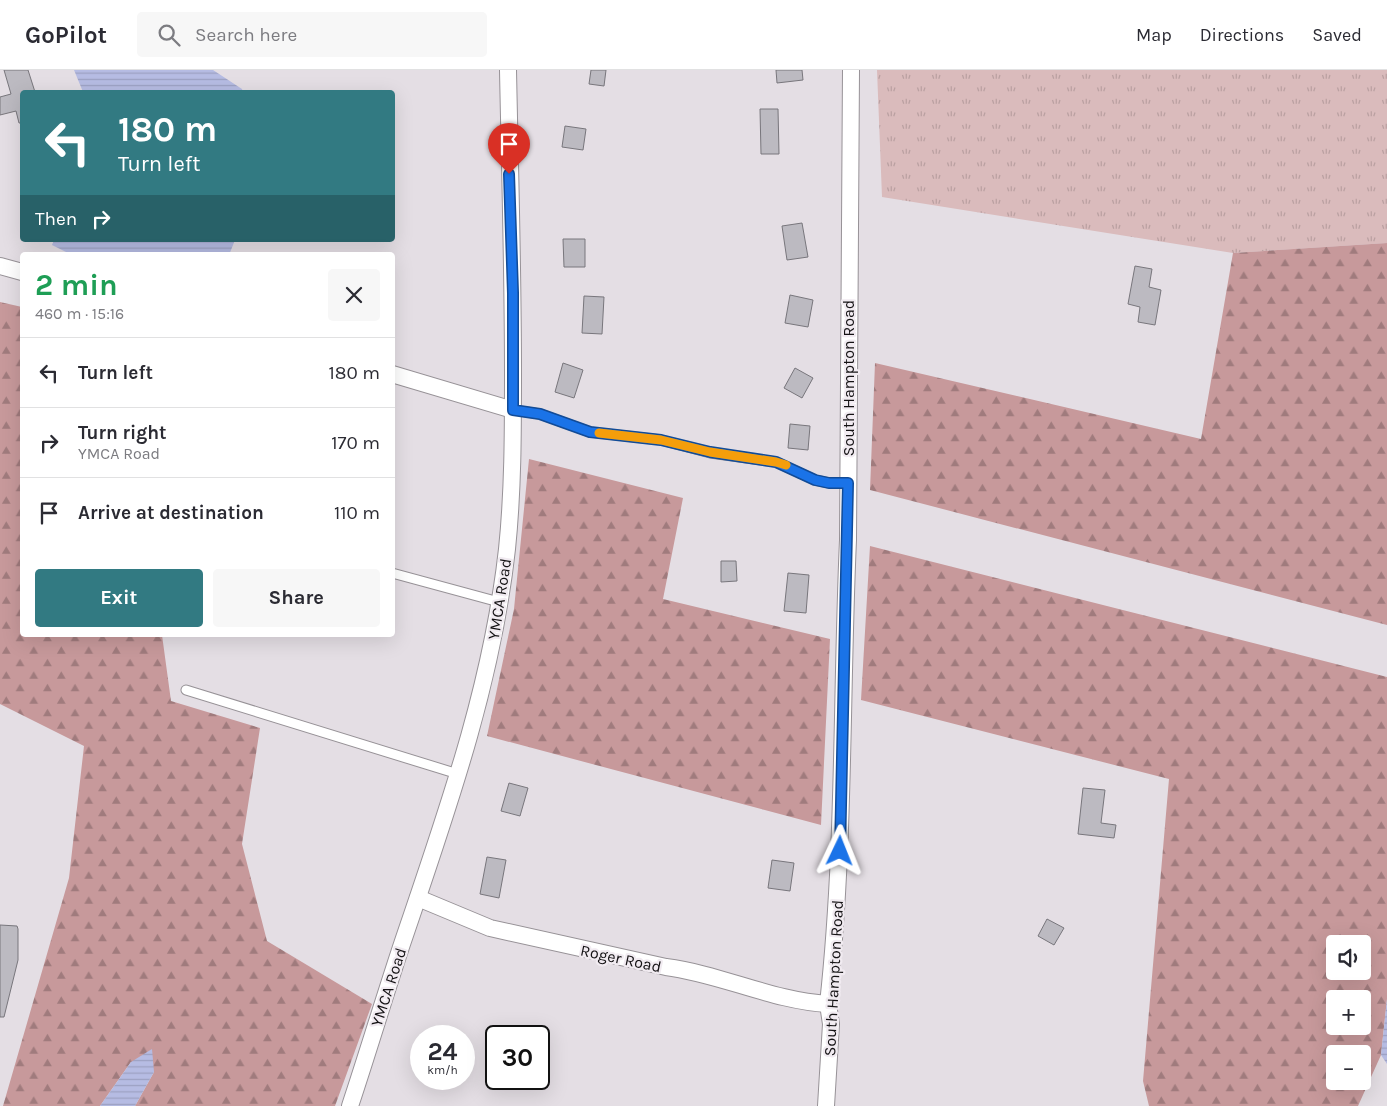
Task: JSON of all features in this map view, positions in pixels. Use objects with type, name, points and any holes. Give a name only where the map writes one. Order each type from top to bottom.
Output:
[{"type":"street","name":"YMCA Road","points":[[350,1106],[458,774],[483,691],[499,602],[511,500],[513,410],[513,293],[508,70]]},
{"type":"street","name":"South Hampton Road","points":[[826,1106],[831,1024],[828,1004],[840,851],[843,773],[852,70]]},
{"type":"street","points":[[0,266],[20,271]]},
{"type":"street","points":[[395,375],[513,410]]},
{"type":"street","name":"Roger Road","points":[[418,898],[490,928],[666,967],[689,970],[806,1003],[828,1004]]},
{"type":"lane","points":[[513,410],[540,414],[590,432],[661,440],[710,452],[776,462],[815,480],[829,483],[848,483]]},
{"type":"lane","points":[[395,574],[499,602]]},
{"type":"lane","points":[[186,690],[458,774]]},
{"type":"green space","points":[[877,70],[1387,70],[1387,243],[1233,253],[882,197]]},
{"type":"green space","points":[[1387,243],[1387,625],[870,490],[875,363],[1201,439],[1233,253]]},
{"type":"green space","points":[[0,302],[20,307],[20,637],[162,637],[171,701],[260,728],[242,844],[267,941],[372,1004],[335,1106],[135,1106],[154,1072],[131,1062],[100,1106],[3,1106],[69,878],[84,746],[0,704]]},
{"type":"green space","points":[[529,459],[683,498],[663,599],[830,639],[821,825],[487,736],[514,609]]},
{"type":"green space","points":[[870,546],[1387,677],[1387,999],[1381,1055],[1371,1077],[1371,1045],[1326,1045],[1326,1090],[1365,1090],[1358,1106],[1149,1106],[1143,1081],[1169,779],[861,700]]},
{"type":"water","points":[[74,70],[213,70],[242,90],[82,90]]},
{"type":"water","points":[[53,242],[234,242],[230,252],[66,252],[52,245]]},
{"type":"water","points":[[1387,999],[1387,1064],[1381,1055]]},
{"type":"water","points":[[152,1049],[154,1072],[135,1106],[100,1106],[131,1062]]},
{"type":"building","points":[[4,70],[28,70],[34,90],[20,90],[20,123],[16,111],[0,115],[0,97],[11,94]]},
{"type":"building","points":[[591,70],[606,70],[604,86],[589,84]]},
{"type":"building","points":[[776,70],[802,70],[803,80],[777,83]]},
{"type":"building","points":[[760,109],[778,109],[779,154],[761,154]]},
{"type":"building","points":[[565,126],[586,129],[583,150],[562,147]]},
{"type":"building","points":[[802,223],[808,257],[787,260],[782,226]]},
{"type":"building","points":[[563,239],[585,239],[585,267],[564,267]]},
{"type":"building","points":[[1135,266],[1152,269],[1149,287],[1161,290],[1155,325],[1138,322],[1140,307],[1128,304]]},
{"type":"building","points":[[790,295],[813,300],[808,327],[785,323]]},
{"type":"building","points":[[584,296],[604,297],[602,334],[582,333]]},
{"type":"building","points":[[563,363],[583,370],[574,398],[555,392]]},
{"type":"building","points":[[795,368],[813,378],[802,398],[784,388]]},
{"type":"building","points":[[790,424],[810,426],[808,450],[788,448]]},
{"type":"building","points":[[721,561],[736,561],[737,581],[721,582]]},
{"type":"building","points":[[788,573],[809,575],[806,613],[784,611]]},
{"type":"building","points":[[509,783],[528,788],[520,816],[501,811]]},
{"type":"building","points":[[1083,788],[1105,790],[1101,823],[1116,825],[1114,838],[1078,834]]},
{"type":"building","points":[[487,857],[506,860],[499,898],[480,894]]},
{"type":"building","points":[[772,860],[794,863],[790,891],[768,888]]},
{"type":"building","points":[[1047,919],[1064,928],[1054,945],[1038,936]]},
{"type":"building","points":[[0,925],[17,926],[18,929],[18,960],[4,1017],[0,1017]]},
{"type":"slow traffic","points":[[599,433],[661,440],[710,452],[786,465]]},
{"type":"route","points":[[509,174],[513,293],[513,410],[540,414],[590,432],[661,440],[710,452],[776,462],[789,466],[815,480],[829,483],[848,483],[840,851]]}]
